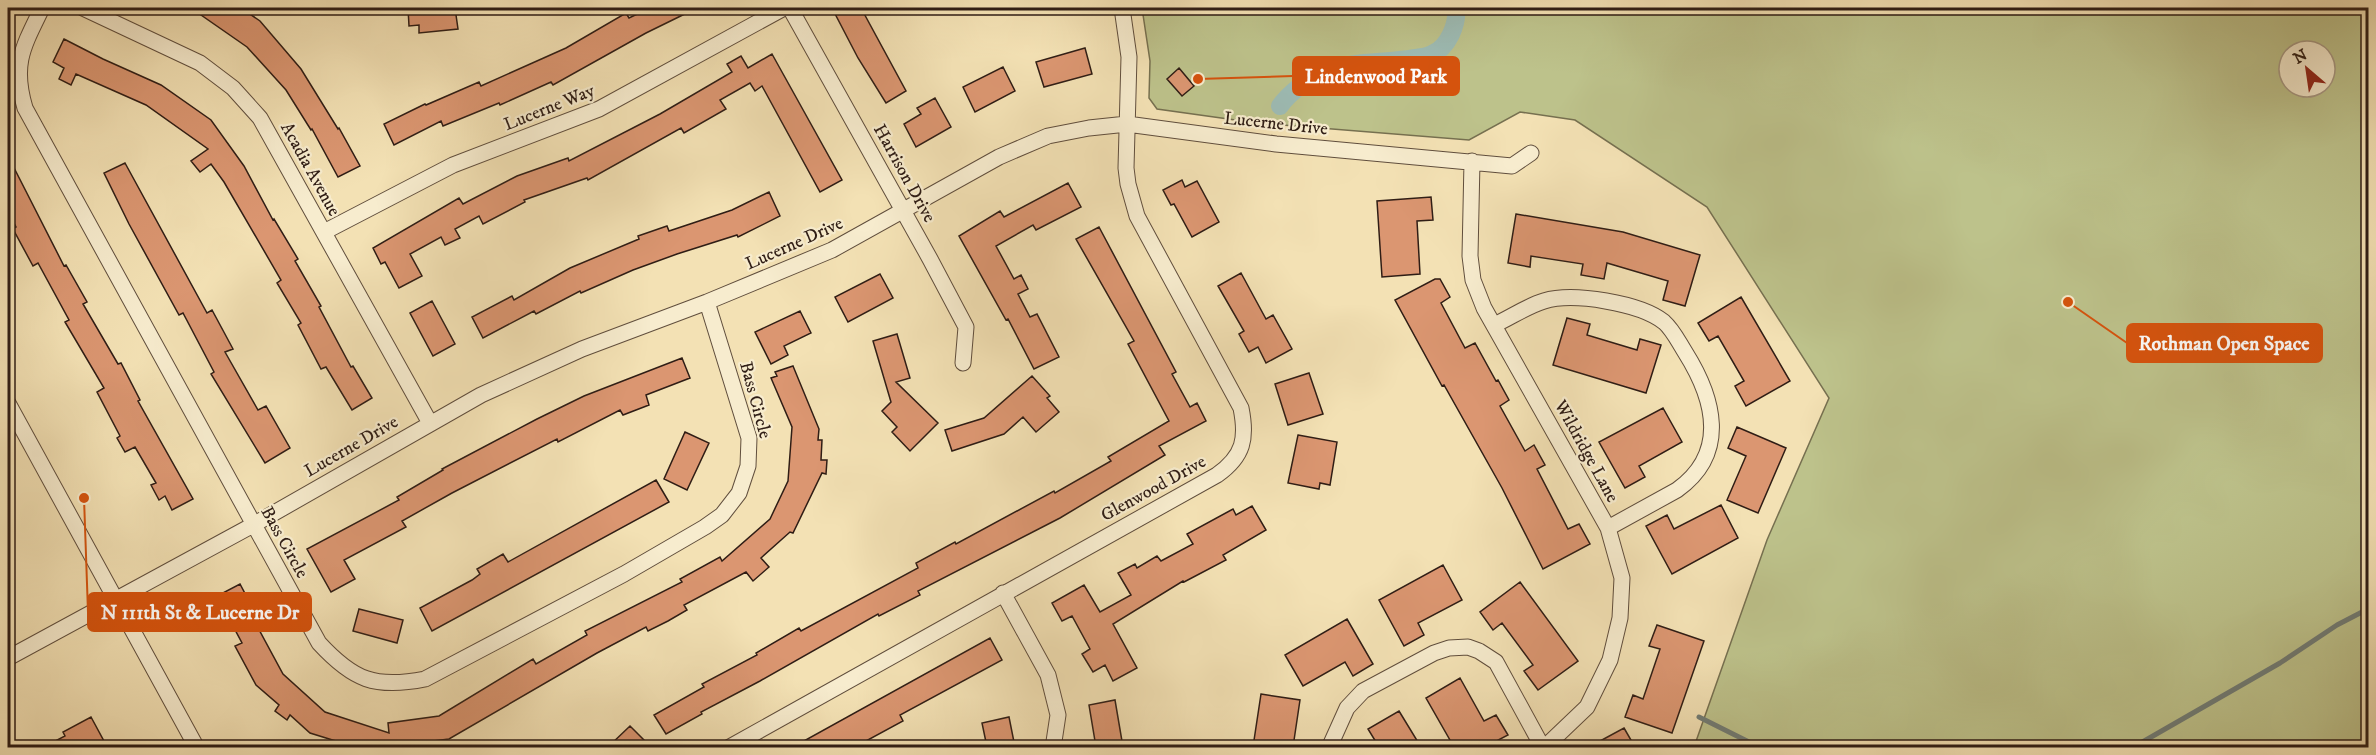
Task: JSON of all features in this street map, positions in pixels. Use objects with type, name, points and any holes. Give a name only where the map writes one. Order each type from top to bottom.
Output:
[{"type":"street","name":"Bass Circle","points":[[42,8],[24,46],[19,66],[19,88],[26,108],[319,643],[339,665],[359,676],[381,683],[403,684],[425,679],[624,574],[705,528],[722,515],[739,493],[748,466],[749,438],[707,302]]},
{"type":"street","name":"Acadia Avenue","points":[[83,8],[200,63],[233,88],[260,118],[430,423]]},
{"type":"street","name":"Lucerne Way","points":[[324,232],[453,165],[599,109],[784,8]]},
{"type":"street","name":"Harrison Drive","points":[[790,8],[966,327],[963,363]]},
{"type":"street","name":"Glenwood Drive","points":[[728,747],[1217,475],[1229,466],[1242,448],[1245,428],[1240,408],[1137,216],[1128,184],[1126,168],[1129,57],[1122,8]]},
{"type":"street","name":"Lucerne Drive","points":[[8,658],[253,525],[481,395],[582,349],[707,302],[832,250],[999,157],[1048,136],[1127,124],[1276,144],[1512,166],[1531,153]]},
{"type":"street","name":"Wildridge Lane","points":[[1329,747],[1347,708],[1363,690],[1434,653],[1449,648],[1468,647],[1496,662],[1544,747],[1587,707],[1610,660],[1620,618],[1622,578],[1608,528],[1484,308],[1473,280],[1469,224],[1472,161]]},
{"type":"street","points":[[1494,325],[1544,301],[1586,298],[1629,307],[1647,312],[1663,321],[1700,375],[1706,391],[1713,431],[1705,460],[1687,482],[1677,490],[1608,528]]},
{"type":"street","points":[[8,404],[197,747]]},
{"type":"street","points":[[1003,593],[1048,675],[1058,715],[1053,747]]},
{"type":"green space","points":[[1142,8],[2368,8],[2368,747],[1694,747],[1767,540],[1829,398],[1707,207],[1575,120],[1520,112],[1469,140],[1257,123],[1157,109],[1149,98],[1150,61]]},
{"type":"building","points":[[191,8],[241,8],[260,21],[301,69],[339,128],[360,166],[338,177],[312,129],[286,90],[247,47]]},
{"type":"building","points":[[408,8],[455,8],[458,29],[419,33],[419,25],[409,26]]},
{"type":"building","points":[[650,8],[697,8],[646,33],[553,85],[551,82],[500,105],[499,103],[443,126],[441,121],[394,145],[384,124],[425,104],[479,82],[481,86],[566,48],[626,13],[629,18]]},
{"type":"building","points":[[832,8],[861,8],[906,91],[886,103],[858,58]]},
{"type":"building","points":[[64,39],[161,85],[211,120],[244,166],[273,220],[298,259],[295,261],[321,306],[319,307],[351,367],[353,366],[372,398],[352,410],[326,367],[321,369],[298,325],[301,323],[277,283],[281,280],[224,182],[211,164],[200,172],[191,161],[208,149],[146,105],[76,74],[71,85],[59,79],[64,68],[53,62]]},
{"type":"building","points":[[1085,48],[1092,74],[1044,87],[1036,62]]},
{"type":"building","points":[[772,54],[842,180],[820,192],[762,86],[755,91],[750,83],[720,100],[726,109],[684,133],[681,128],[588,180],[587,178],[524,200],[525,202],[483,224],[479,216],[455,229],[460,238],[445,245],[441,237],[410,254],[422,276],[399,288],[385,262],[381,264],[373,248],[459,198],[463,204],[517,176],[568,158],[569,161],[660,114],[732,72],[727,64],[741,56],[748,68]]},
{"type":"building","points":[[1003,67],[1015,91],[975,112],[963,87]]},
{"type":"building","points":[[1179,68],[1194,86],[1182,96],[1167,79]]},
{"type":"building","points":[[935,98],[951,127],[916,147],[904,124],[921,114],[917,108]]},
{"type":"building","points":[[8,156],[64,266],[66,265],[87,302],[83,304],[118,364],[121,363],[140,400],[138,401],[193,499],[172,510],[165,496],[159,500],[151,485],[156,483],[135,447],[125,452],[117,438],[120,436],[97,392],[104,388],[65,322],[69,320],[38,263],[33,266],[13,229],[16,227],[8,211]]},
{"type":"building","points":[[125,163],[207,313],[212,310],[233,349],[225,352],[258,410],[266,406],[290,448],[265,463],[211,374],[214,372],[183,313],[179,315],[104,173]]},
{"type":"building","points":[[1182,180],[1185,187],[1197,181],[1219,222],[1192,237],[1174,204],[1171,205],[1163,190]]},
{"type":"building","points":[[1068,183],[1081,207],[1036,230],[1033,225],[996,246],[1014,279],[1021,275],[1028,289],[1018,294],[1030,317],[1037,314],[1059,357],[1034,369],[1008,319],[1006,320],[959,236],[1000,211],[1004,217]]},
{"type":"building","points":[[769,192],[780,216],[738,237],[737,235],[633,270],[581,293],[580,291],[536,314],[534,311],[483,338],[472,317],[512,296],[514,300],[570,268],[639,239],[638,236],[667,226],[669,231],[732,210]]},
{"type":"building","points":[[1431,197],[1433,220],[1417,221],[1420,274],[1382,277],[1377,201]]},
{"type":"building","points":[[1516,214],[1623,232],[1700,255],[1685,306],[1663,300],[1668,281],[1607,263],[1604,279],[1581,275],[1583,264],[1531,256],[1530,267],[1508,263]]},
{"type":"building","points":[[1099,227],[1176,372],[1172,374],[1190,407],[1197,403],[1206,421],[1159,446],[1165,455],[1060,518],[918,591],[920,595],[879,616],[878,614],[701,712],[702,714],[666,734],[654,715],[704,687],[702,684],[757,655],[756,653],[799,628],[801,631],[918,568],[916,563],[1054,491],[1055,493],[1111,461],[1108,457],[1169,421],[1128,344],[1134,341],[1076,239]]},
{"type":"building","points":[[1241,273],[1266,319],[1273,315],[1292,349],[1266,363],[1258,347],[1249,352],[1239,334],[1244,331],[1218,286]]},
{"type":"building","points":[[880,274],[893,298],[848,322],[835,297]]},
{"type":"building","points":[[1435,279],[1440,279],[1450,297],[1441,303],[1465,348],[1475,343],[1509,400],[1500,406],[1525,451],[1534,445],[1545,465],[1537,469],[1568,529],[1579,524],[1590,544],[1543,569],[1502,488],[1395,300]]},
{"type":"building","points":[[1741,297],[1790,381],[1746,406],[1735,386],[1744,381],[1718,336],[1709,341],[1698,323]]},
{"type":"building","points":[[432,301],[455,344],[433,356],[410,313]]},
{"type":"building","points":[[800,311],[811,333],[784,346],[788,355],[771,364],[755,332]]},
{"type":"building","points":[[1567,318],[1590,324],[1587,335],[1637,350],[1640,339],[1661,345],[1646,393],[1553,365]]},
{"type":"building","points":[[897,334],[910,378],[896,382],[938,423],[910,451],[892,432],[897,427],[882,411],[891,402],[873,341]]},
{"type":"building","points":[[682,358],[690,378],[646,395],[649,405],[623,415],[620,410],[558,442],[557,439],[402,521],[406,527],[344,560],[355,579],[331,592],[307,549],[399,500],[397,497],[442,469],[537,419],[584,396]]},
{"type":"building","points":[[793,366],[819,429],[818,440],[822,440],[821,460],[827,460],[826,474],[822,473],[793,533],[790,532],[761,558],[769,567],[753,581],[746,572],[684,605],[687,610],[668,621],[648,631],[646,627],[597,653],[449,739],[386,747],[355,747],[310,733],[290,715],[287,720],[275,711],[279,705],[256,685],[235,646],[242,643],[217,596],[240,584],[260,622],[256,624],[283,674],[325,712],[389,733],[388,723],[439,716],[533,659],[536,664],[587,635],[585,631],[682,582],[680,579],[720,557],[722,561],[770,519],[788,481],[792,427],[771,378],[777,376],[775,372]]},
{"type":"building","points":[[1309,373],[1323,414],[1288,425],[1275,384]]},
{"type":"building","points":[[1032,376],[1050,396],[1047,398],[1059,412],[1036,432],[1023,417],[1004,434],[952,451],[945,430],[984,418]]},
{"type":"building","points":[[1663,408],[1682,442],[1639,466],[1645,477],[1625,488],[1599,442]]},
{"type":"building","points":[[1737,427],[1786,448],[1758,513],[1727,500],[1746,456],[1728,448]]},
{"type":"building","points":[[685,432],[709,443],[687,490],[664,479]]},
{"type":"building","points":[[1298,435],[1337,442],[1330,485],[1320,483],[1319,489],[1288,483]]},
{"type":"building","points":[[656,480],[669,502],[432,631],[420,608],[472,580],[480,574],[477,569],[503,554],[508,562]]},
{"type":"building","points":[[1721,505],[1738,538],[1672,574],[1646,526],[1667,515],[1674,529]]},
{"type":"building","points":[[1252,506],[1266,530],[1223,555],[1226,560],[1183,581],[1113,624],[1137,668],[1113,681],[1105,665],[1093,672],[1082,654],[1090,649],[1072,616],[1062,621],[1052,603],[1084,585],[1100,612],[1131,595],[1118,573],[1135,564],[1137,568],[1157,556],[1161,561],[1193,544],[1187,534],[1233,509],[1236,515]]},
{"type":"building","points":[[1443,565],[1462,600],[1418,623],[1424,635],[1404,646],[1379,600]]},
{"type":"building","points":[[1520,582],[1578,661],[1538,690],[1524,671],[1533,665],[1502,623],[1493,630],[1480,612]]},
{"type":"building","points":[[359,609],[403,620],[397,643],[353,631]]},
{"type":"building","points":[[1347,619],[1373,664],[1353,676],[1345,662],[1303,686],[1285,655]]},
{"type":"building","points":[[1657,625],[1704,641],[1672,733],[1625,717],[1633,695],[1643,699],[1660,649],[1649,646]]},
{"type":"building","points":[[990,638],[1002,660],[900,715],[903,721],[855,747],[793,747]]},
{"type":"building","points":[[1460,678],[1484,721],[1496,715],[1508,735],[1485,747],[1454,747],[1426,698]]},
{"type":"building","points":[[1261,694],[1300,700],[1293,747],[1253,747]]},
{"type":"building","points":[[1115,700],[1123,747],[1096,747],[1089,705]]},
{"type":"building","points":[[1399,711],[1421,747],[1379,747],[1368,729]]},
{"type":"building","points":[[91,717],[105,743],[96,747],[44,747],[65,736],[63,732]]},
{"type":"building","points":[[1009,717],[1015,747],[987,747],[982,723]]},
{"type":"building","points":[[630,726],[651,747],[608,747]]},
{"type":"building","points":[[1624,728],[1635,747],[1589,747]]},
{"type":"waterway","points":[[1280,106],[1301,85],[1327,70],[1348,65],[1423,57],[1438,51],[1443,47],[1454,28],[1456,8]]},
{"type":"waterway","points":[[2132,748],[2280,663],[2337,625],[2364,611],[2368,612]]},
{"type":"waterway","points":[[1699,717],[1761,748]]},
{"type":"place","name":"Lindenwood Park","points":[[1198,79]]},
{"type":"place","name":"Rothman Open Space","points":[[2068,302]]},
{"type":"place","name":"N 111th St & Lucerne Dr","points":[[84,498]]}]
